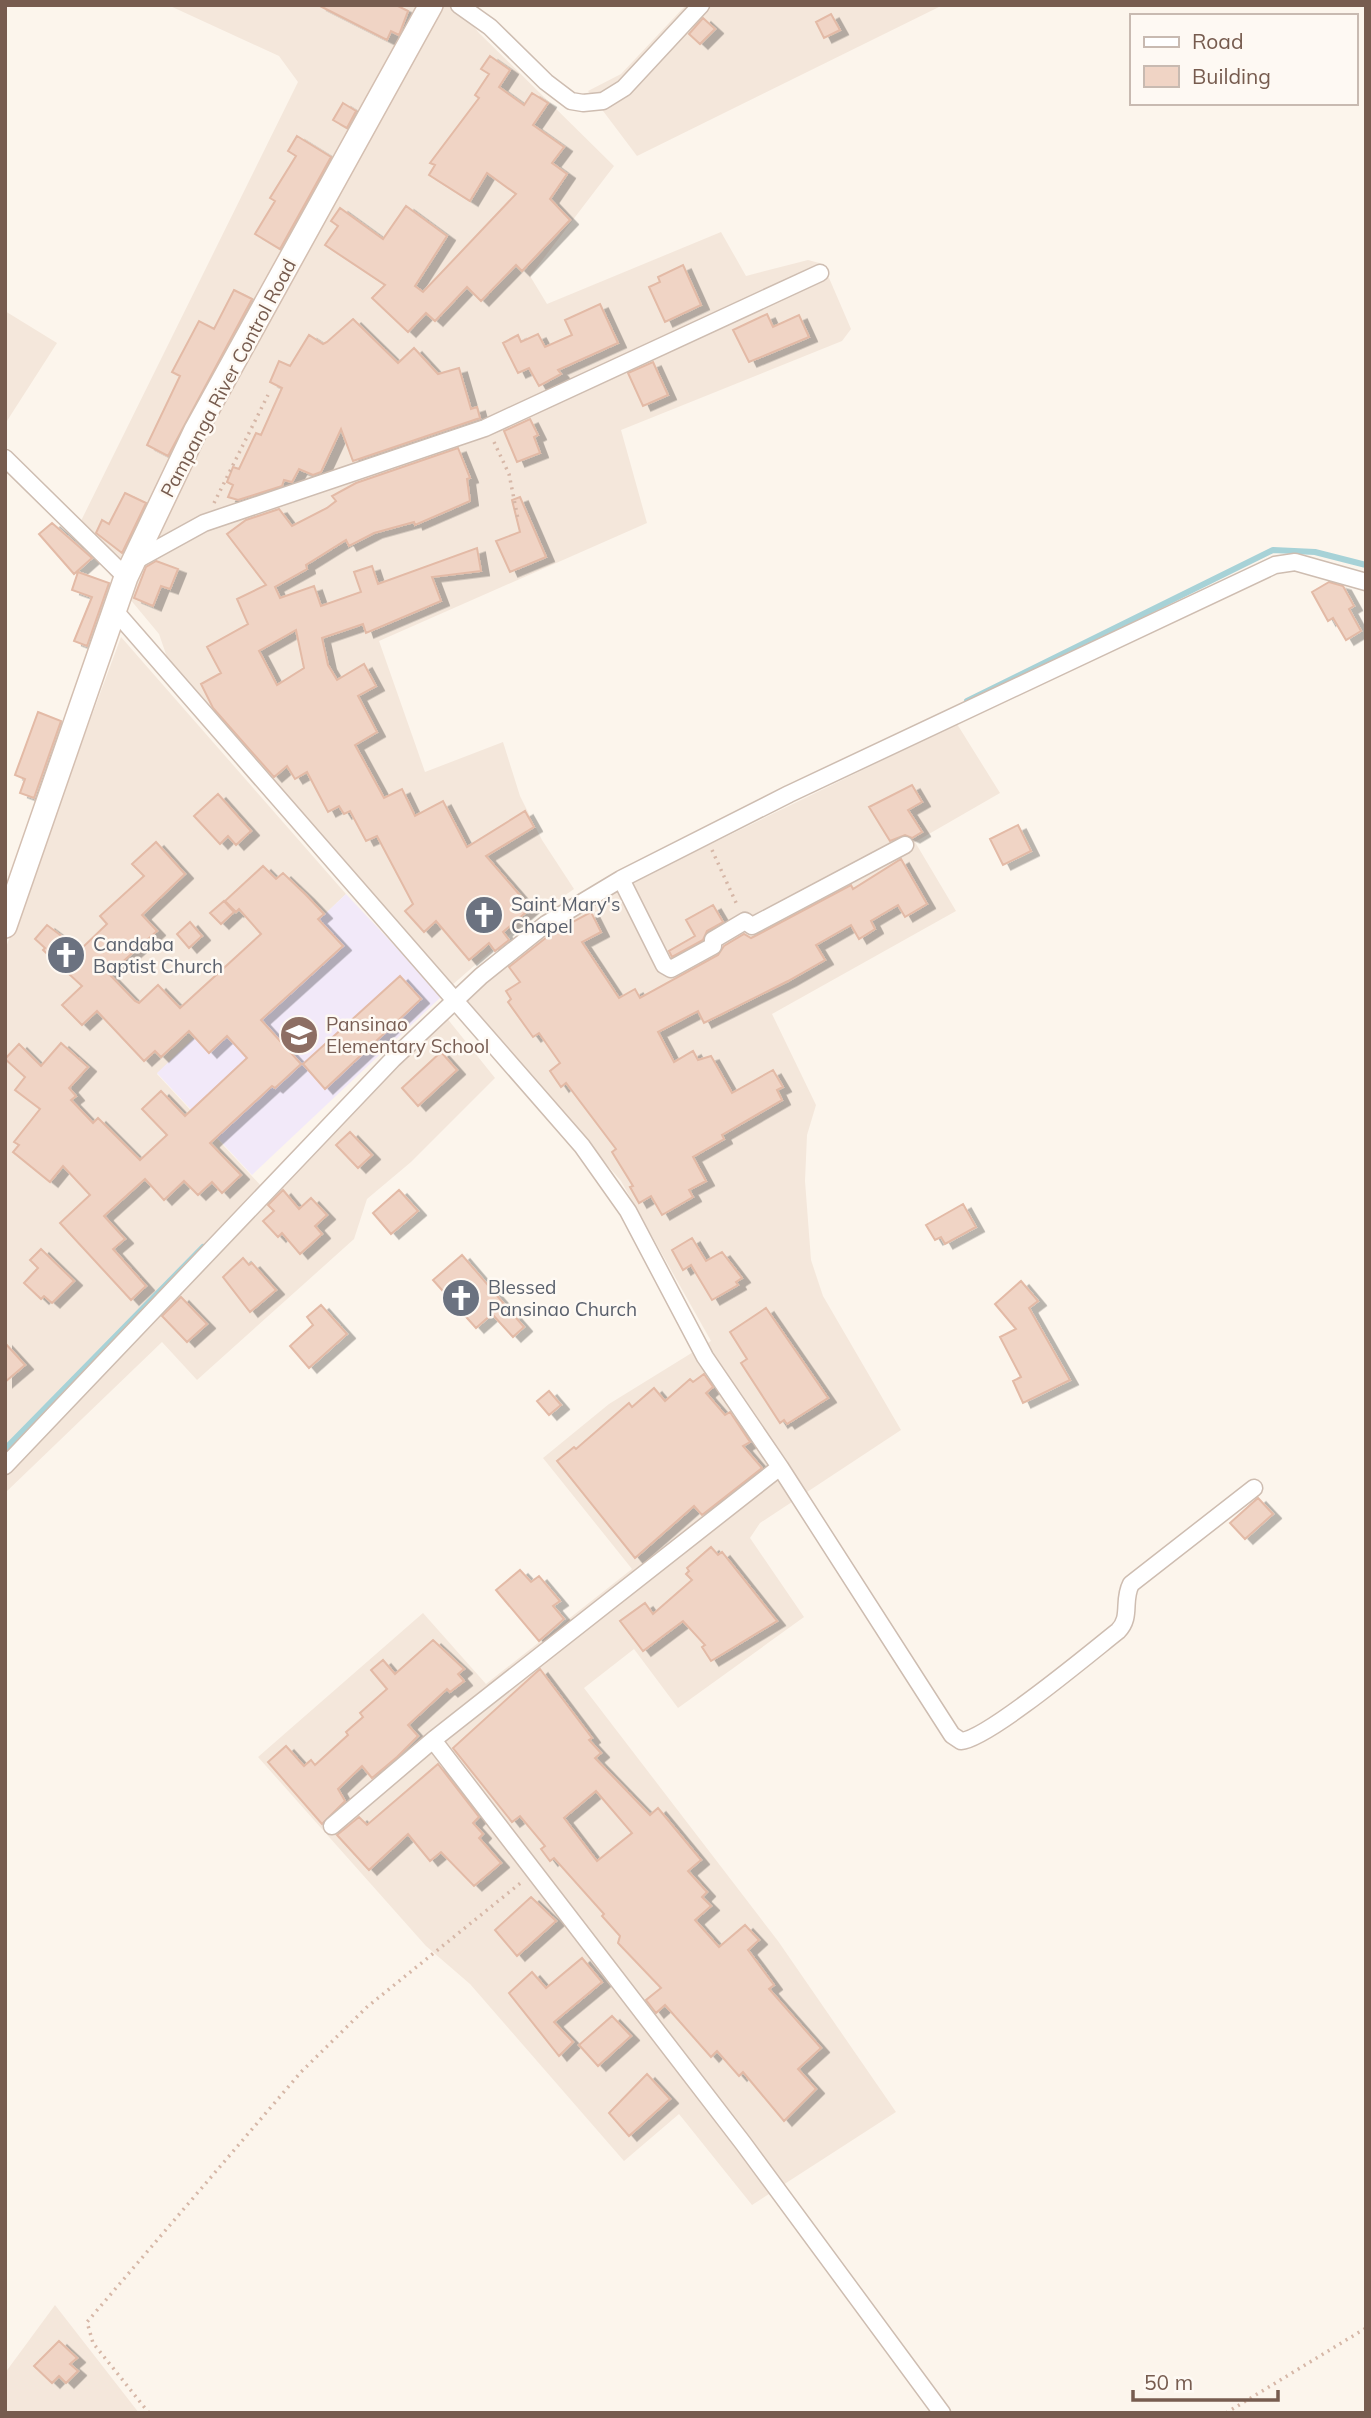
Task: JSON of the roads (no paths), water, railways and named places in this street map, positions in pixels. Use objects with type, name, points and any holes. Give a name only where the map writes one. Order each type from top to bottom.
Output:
[{"type":"main road","name":"Pampanga River Control Road","points":[[5,926],[131,569],[196,430],[431,5]]},
{"type":"street","points":[[459,5],[490,27],[546,82],[571,102],[583,103],[603,101],[624,88],[701,5]]},
{"type":"street","points":[[5,458],[131,569],[204,523],[485,428],[820,273]]},
{"type":"street","points":[[5,1466],[393,1059],[510,951],[621,879],[705,836],[1275,565],[1295,562],[1366,582]]},
{"type":"street","points":[[116,612],[582,1146],[614,1188],[705,1357],[780,1467],[952,1735],[961,1741],[970,1740],[993,1726],[1118,1632],[1128,1617],[1126,1600],[1131,1584],[1254,1488]]},
{"type":"street","points":[[621,879],[667,969],[713,946],[713,940],[746,922],[752,926],[905,845]]},
{"type":"street","points":[[332,1826],[433,1740],[780,1467]]},
{"type":"street","points":[[433,1740],[743,2143],[942,2413]]},
{"type":"waterway","points":[[967,701],[1273,550],[1315,552],[1366,565]]},
{"type":"waterway","points":[[5,1449],[203,1247]]},
{"type":"place","name":"Saint Mary's Chapel","points":[[484,915]]},
{"type":"place","name":"Candaba Baptist Church","points":[[66,955]]},
{"type":"place","name":"Pansinao Elementary School","points":[[299,1035]]},
{"type":"place","name":"Blessed Pansinao Church","points":[[461,1298]]}]
